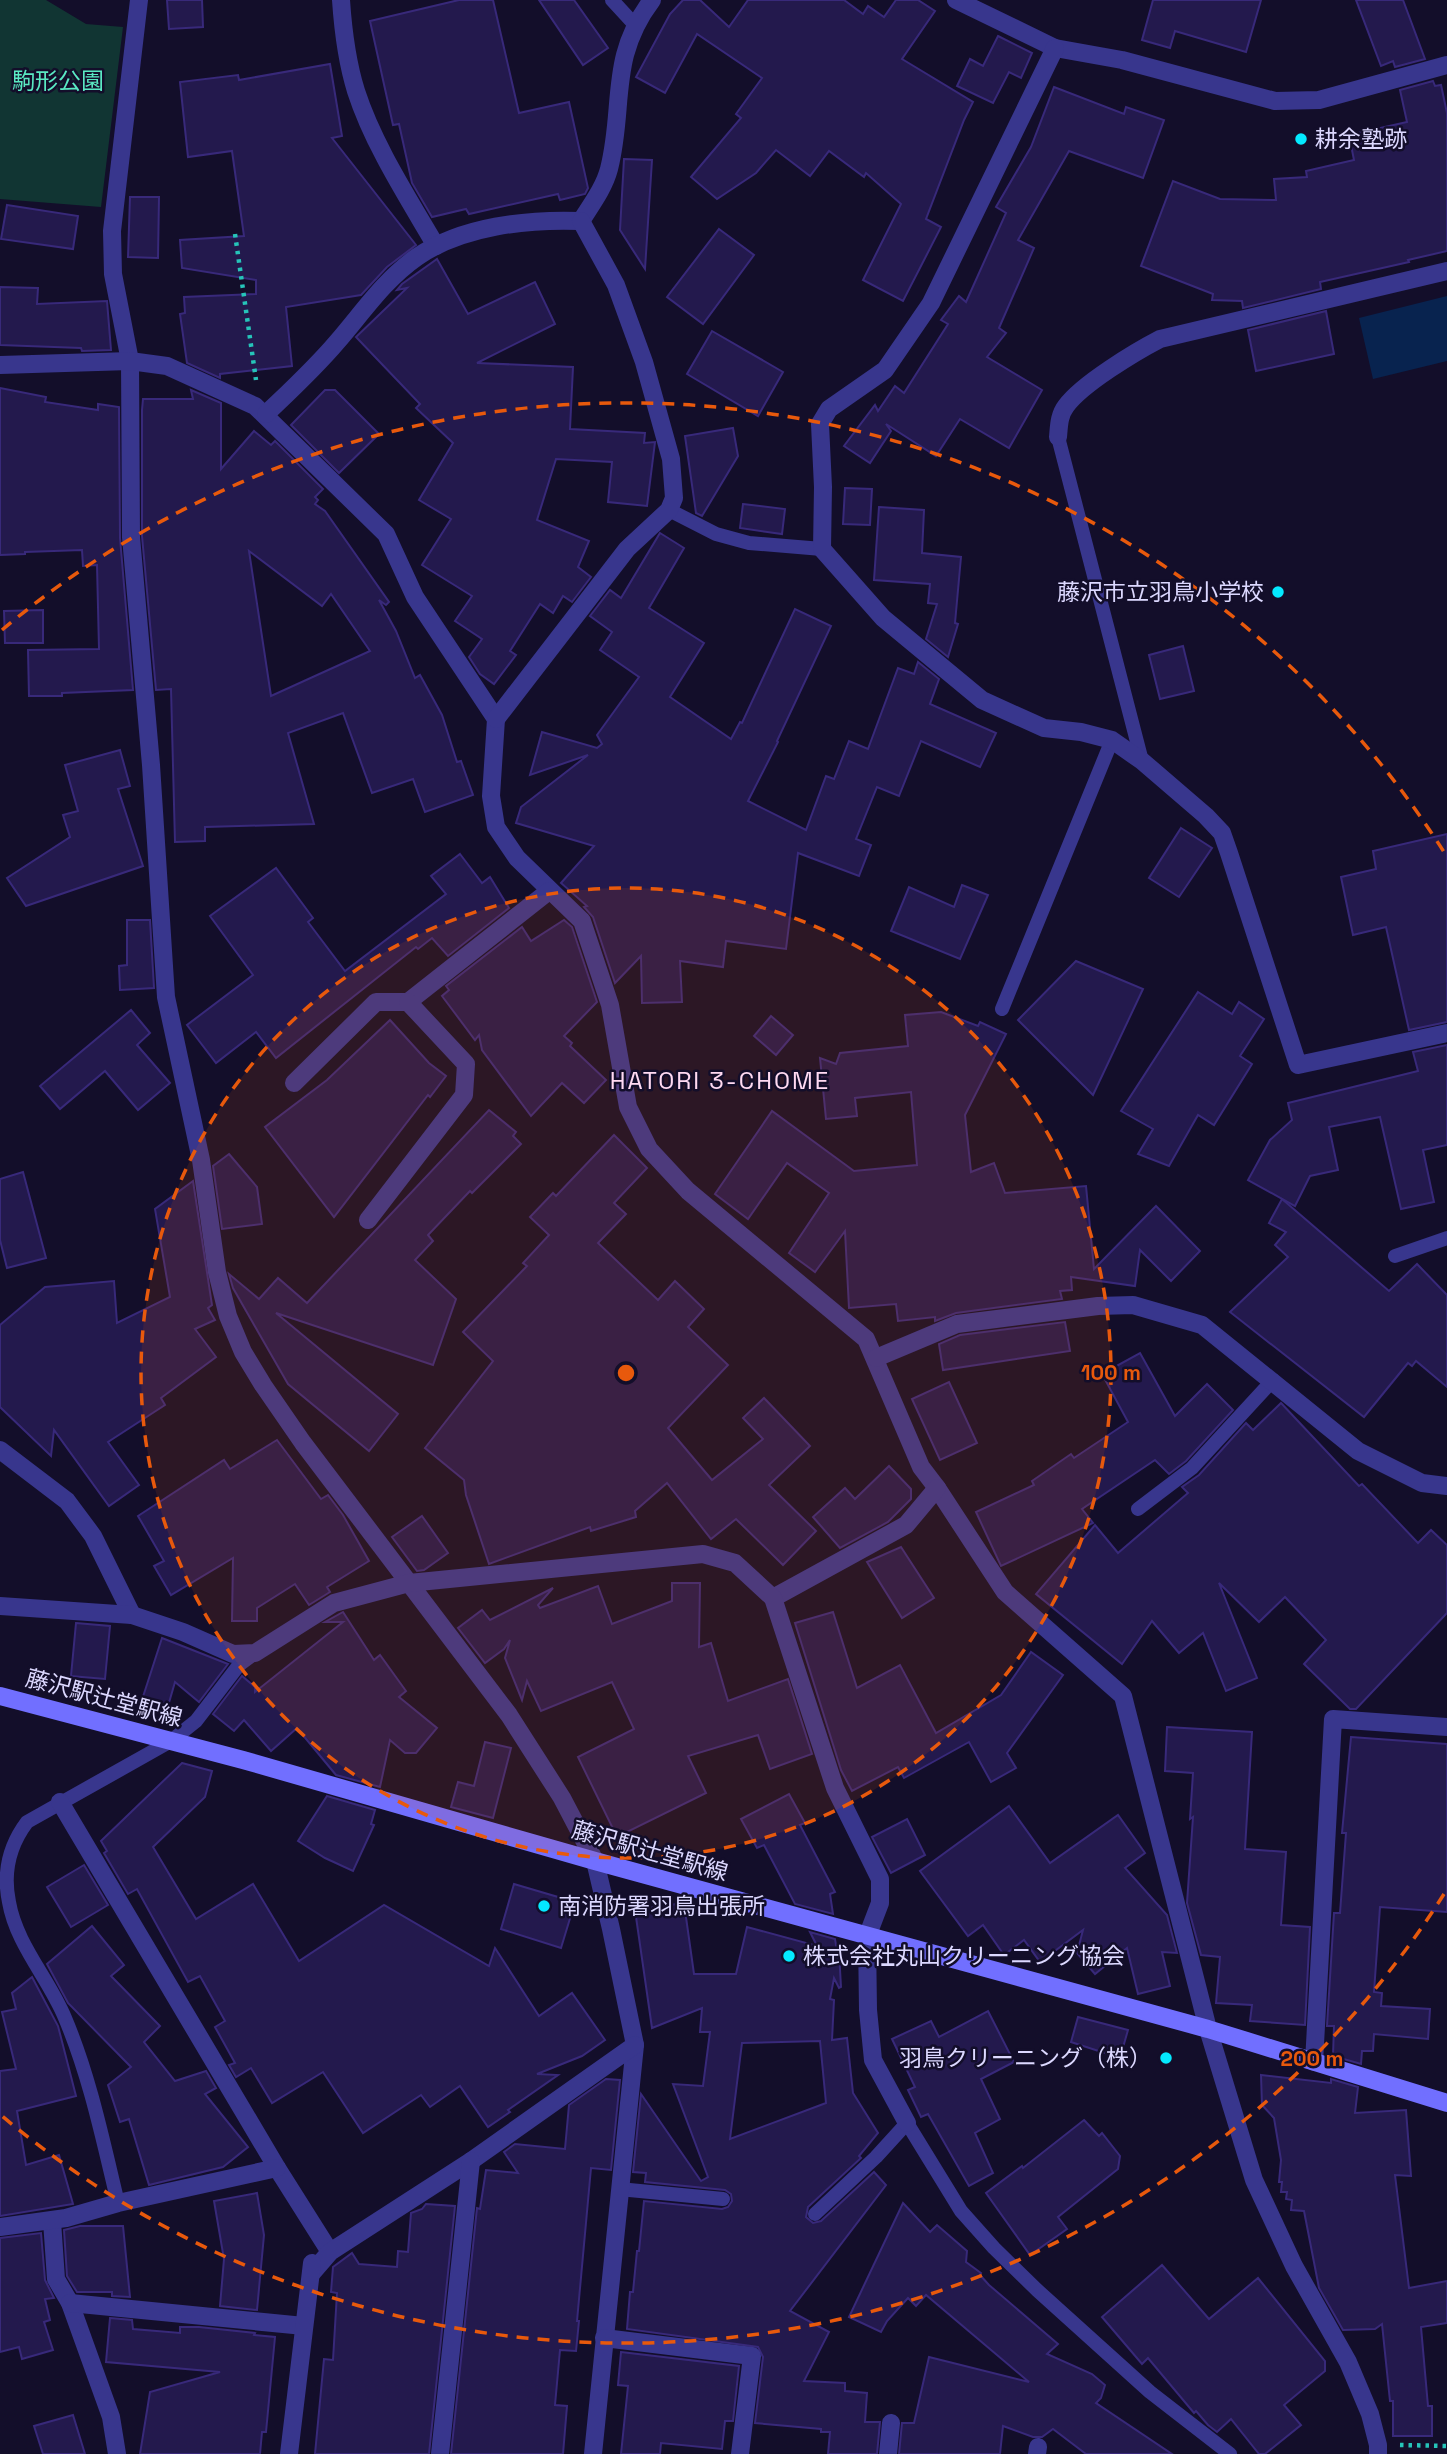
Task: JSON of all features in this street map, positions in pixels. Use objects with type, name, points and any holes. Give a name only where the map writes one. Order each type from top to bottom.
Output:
[{"type":"main road","name":"藤沢駅辻堂駅線","points":[[0,1696],[1208,2029],[1447,2103]]},
{"type":"street","points":[[139,0],[112,231],[113,274],[130,361],[131,537],[151,765],[166,997],[201,1160],[217,1272],[228,1316],[243,1352],[263,1385],[509,1715],[562,1798],[595,1861],[635,2045],[593,2454]]},
{"type":"street","points":[[341,0],[346,48],[356,92],[386,161],[436,246]]},
{"type":"street","points":[[581,221],[608,172],[614,146],[618,83],[624,54],[635,25],[652,0]]},
{"type":"street","points":[[956,0],[1055,48],[1122,60],[1275,102],[1319,100],[1447,65]]},
{"type":"street","points":[[1055,48],[931,303],[885,370],[829,409],[820,424],[822,549],[883,618],[982,700],[1044,728],[1081,732],[1112,740],[1142,761],[1206,816],[1222,834],[1298,1065],[1447,1033]]},
{"type":"street","points":[[260,410],[337,342],[396,273],[436,246],[501,226],[542,221],[581,221]]},
{"type":"street","points":[[581,221],[616,285],[644,362],[671,459],[674,498],[668,510],[627,549],[496,719],[491,796],[496,827],[517,858],[582,921],[610,1005],[628,1107],[649,1149],[688,1191],[866,1339],[921,1467],[1005,1592],[1123,1696],[1208,2029],[1254,2180],[1293,2266],[1348,2362],[1370,2414],[1378,2450]]},
{"type":"street","points":[[1058,437],[1059,418],[1066,406],[1081,391],[1137,351],[1160,339],[1447,271]]},
{"type":"street","points":[[0,365],[130,361],[167,366],[260,410],[386,534],[415,597],[496,719]]},
{"type":"street","points":[[294,1083],[376,1002],[408,1002],[550,891]]},
{"type":"street","points":[[368,1220],[464,1096],[466,1064],[408,1002]]},
{"type":"street","points":[[876,1358],[957,1324],[1098,1306],[1133,1305],[1202,1325],[1358,1451],[1422,1483],[1447,1486]]},
{"type":"street","points":[[0,1450],[67,1501],[93,1536],[132,1615]]},
{"type":"street","points":[[773,1598],[906,1525],[937,1488]]},
{"type":"street","points":[[0,1606],[132,1615],[183,1632],[233,1654],[255,1653],[334,1602],[409,1583],[703,1554],[735,1563],[773,1598],[835,1788],[880,1879],[880,1903],[867,1937],[868,2010],[873,2060],[906,2123]]},
{"type":"street","points":[[1314,2062],[1333,1719],[1447,1727]]},
{"type":"street","points":[[60,1802],[277,2168],[330,2252]]},
{"type":"street","points":[[311,2274],[330,2252],[471,2161],[635,2045]]},
{"type":"street","points":[[440,2454],[471,2161]]},
{"type":"street","points":[[0,2227],[52,2221],[118,2203],[277,2168]]},
{"type":"street","points":[[52,2221],[56,2280],[70,2303],[111,2417],[117,2454]]},
{"type":"street","points":[[289,2454],[317,2231]]},
{"type":"street","points":[[70,2303],[304,2326]]},
{"type":"street","points":[[604,2338],[752,2356],[740,2454]]},
{"type":"street","points":[[888,2454],[891,2423]]},
{"type":"lane","points":[[612,0],[635,25]]},
{"type":"lane","points":[[1058,437],[1142,761]]},
{"type":"lane","points":[[668,510],[716,534],[738,540],[822,549]]},
{"type":"lane","points":[[1002,1009],[1112,740]]},
{"type":"lane","points":[[1395,1256],[1447,1238]]},
{"type":"lane","points":[[1138,1509],[1192,1468],[1273,1380]]},
{"type":"lane","points":[[118,2203],[78,2052],[64,2017],[19,1933],[9,1905],[6,1880],[9,1855],[27,1822],[171,1741],[196,1721],[239,1665],[255,1653]]},
{"type":"lane","points":[[815,2214],[876,2157],[906,2123],[961,2211],[994,2248],[1150,2392],[1230,2454]]},
{"type":"lane","points":[[619,2189],[723,2199]]},
{"type":"path","points":[[235,233],[260,410]]},
{"type":"path","points":[[1378,2450],[1447,2446]]},
{"type":"green space","name":"駒形公園","points":[[0,0],[46,0],[86,24],[123,27],[101,207],[0,199]]},
{"type":"water","points":[[1447,296],[1447,361],[1373,379],[1359,318]]},
{"type":"building","points":[[167,0],[202,0],[203,27],[169,29]]},
{"type":"building","points":[[459,0],[493,0],[519,113],[569,102],[588,188],[585,194],[560,200],[558,194],[469,214],[466,209],[432,217],[412,183],[399,124],[393,125],[370,21]]},
{"type":"building","points":[[539,0],[574,0],[608,48],[583,65]]},
{"type":"building","points":[[683,0],[700,0],[729,27],[748,0],[844,0],[863,14],[868,6],[884,17],[896,0],[918,0],[935,11],[902,59],[973,102],[926,219],[941,227],[903,301],[863,280],[901,204],[866,173],[864,177],[829,151],[810,176],[776,150],[756,173],[717,199],[691,177],[741,118],[736,114],[762,78],[697,34],[665,93],[636,77],[670,14]]},
{"type":"building","points":[[1153,0],[1261,0],[1246,52],[1175,31],[1170,48],[1142,40]]},
{"type":"building","points":[[1356,0],[1403,0],[1425,59],[1395,67],[1393,61],[1381,66]]},
{"type":"building","points":[[998,36],[1032,53],[1021,78],[1009,72],[993,103],[957,86],[970,59],[983,66]]},
{"type":"building","points":[[330,64],[342,136],[332,138],[416,245],[387,267],[361,295],[286,307],[292,366],[220,374],[220,378],[187,363],[180,314],[185,313],[184,297],[256,294],[256,280],[182,268],[180,240],[244,236],[232,151],[188,157],[180,82],[238,75],[239,80]]},
{"type":"building","points":[[1433,81],[1435,86],[1441,85],[1447,113],[1447,251],[1320,282],[1321,289],[1243,308],[1242,301],[1212,300],[1213,294],[1141,266],[1173,181],[1220,199],[1276,200],[1274,179],[1307,177],[1306,171],[1354,160],[1349,135],[1407,122],[1400,90]]},
{"type":"building","points":[[1054,87],[1124,114],[1126,107],[1164,120],[1143,178],[1069,151],[1018,240],[1034,248],[999,328],[1006,333],[987,357],[1042,390],[1009,448],[960,419],[936,456],[886,424],[891,431],[870,463],[844,446],[875,405],[878,411],[895,386],[904,393],[948,324],[941,320],[959,296],[966,302],[1006,213],[996,207],[1031,147]]},
{"type":"building","points":[[624,159],[652,160],[645,269],[620,230]]},
{"type":"building","points":[[130,197],[159,197],[158,258],[128,257]]},
{"type":"building","points":[[7,205],[78,216],[73,249],[1,239]]},
{"type":"building","points":[[719,229],[754,255],[703,324],[667,297]]},
{"type":"building","points":[[437,259],[468,314],[535,282],[555,324],[477,363],[573,367],[570,429],[645,433],[644,443],[655,442],[647,506],[608,502],[612,462],[556,459],[537,520],[589,541],[578,567],[591,577],[572,602],[563,596],[553,613],[540,604],[510,651],[516,655],[494,684],[480,674],[469,657],[482,639],[455,621],[472,596],[422,565],[451,519],[419,500],[453,443],[416,408],[420,404],[356,337],[407,288],[397,290],[402,284]]},
{"type":"building","points":[[0,287],[38,288],[37,304],[107,301],[111,350],[82,351],[81,348],[0,345]]},
{"type":"building","points":[[1326,311],[1334,354],[1256,371],[1248,330]]},
{"type":"building","points":[[712,331],[783,372],[758,416],[687,374]]},
{"type":"building","points":[[0,388],[46,397],[45,402],[98,410],[98,404],[119,407],[120,538],[133,690],[29,696],[28,650],[99,649],[97,565],[83,566],[82,550],[0,555]]},
{"type":"building","points":[[191,390],[221,403],[221,469],[254,431],[271,445],[275,441],[323,489],[315,497],[318,500],[315,504],[325,511],[389,602],[386,605],[379,600],[396,631],[415,678],[420,675],[442,715],[457,762],[461,761],[473,795],[425,812],[413,779],[372,793],[343,713],[288,733],[314,824],[205,827],[205,841],[175,842],[171,689],[156,690],[142,536],[142,410],[143,399],[193,399]],"holes":[[[249,551],[322,606],[331,594],[370,651],[271,696]]]},
{"type":"building","points":[[325,390],[335,390],[379,434],[339,473],[291,425]]},
{"type":"building","points":[[733,428],[738,456],[702,516],[696,513],[685,436]]},
{"type":"building","points":[[845,488],[872,489],[870,525],[843,524]]},
{"type":"building","points":[[743,504],[785,509],[782,534],[740,528]]},
{"type":"building","points":[[879,507],[924,510],[922,553],[961,557],[955,623],[958,624],[948,657],[926,639],[937,604],[928,603],[930,584],[874,580]]},
{"type":"building","points":[[660,533],[684,548],[649,608],[704,643],[670,697],[731,739],[740,722],[742,723],[795,609],[831,626],[748,801],[806,830],[826,776],[834,779],[849,741],[868,749],[898,668],[914,674],[918,662],[939,679],[930,704],[996,733],[980,767],[921,741],[899,796],[877,787],[856,839],[871,845],[859,876],[798,853],[786,949],[726,941],[723,967],[680,961],[682,1002],[642,1003],[641,956],[615,983],[593,917],[584,907],[587,906],[561,883],[594,846],[516,823],[521,807],[588,755],[530,775],[542,732],[597,748],[602,744],[597,735],[639,677],[600,650],[612,632],[590,616],[610,590],[621,598]]},
{"type":"building","points":[[43,610],[43,643],[5,643],[4,611]]},
{"type":"building","points":[[1183,646],[1194,691],[1160,699],[1149,655]]},
{"type":"building","points":[[120,750],[130,786],[118,789],[143,866],[26,906],[7,878],[70,837],[63,815],[78,811],[65,765]]},
{"type":"building","points":[[1181,828],[1212,848],[1179,897],[1149,878]]},
{"type":"building","points":[[1447,834],[1447,1022],[1409,1030],[1386,927],[1353,935],[1341,877],[1376,869],[1373,851]]},
{"type":"building","points":[[460,854],[482,883],[490,877],[509,908],[448,956],[432,938],[418,949],[416,947],[276,1058],[256,1032],[216,1063],[187,1025],[253,975],[210,916],[276,868],[313,918],[308,922],[345,971],[446,894],[431,876]]},
{"type":"building","points":[[962,885],[988,895],[960,959],[891,931],[909,887],[954,907]]},
{"type":"building","points":[[127,920],[150,920],[154,988],[120,990],[119,966],[127,965]]},
{"type":"building","points":[[564,920],[572,927],[597,1002],[564,1036],[572,1043],[570,1046],[606,1080],[584,1103],[562,1083],[531,1116],[482,1050],[479,1035],[475,1040],[442,996],[449,990],[446,986],[522,927],[531,941]]},
{"type":"building","points":[[1076,961],[1143,989],[1093,1095],[1018,1020]]},
{"type":"building","points":[[1198,992],[1232,1014],[1239,1002],[1264,1019],[1240,1056],[1252,1064],[1214,1125],[1198,1115],[1169,1166],[1138,1154],[1153,1129],[1121,1111]]},
{"type":"building","points":[[131,1010],[150,1033],[137,1045],[170,1083],[138,1110],[105,1071],[60,1109],[40,1086]]},
{"type":"building","points":[[941,1012],[978,1026],[980,1022],[1006,1034],[965,1115],[971,1172],[994,1163],[1005,1193],[1086,1186],[1094,1269],[1156,1206],[1200,1251],[1171,1281],[1140,1250],[1135,1286],[1071,1277],[1072,1290],[1060,1291],[1062,1299],[956,1313],[935,1321],[935,1317],[898,1321],[896,1304],[849,1308],[845,1231],[815,1272],[789,1253],[829,1193],[787,1163],[748,1219],[715,1194],[772,1111],[854,1171],[917,1165],[911,1092],[855,1098],[857,1116],[826,1119],[820,1058],[836,1064],[840,1053],[908,1046],[905,1015]]},
{"type":"building","points":[[771,1016],[793,1035],[776,1055],[754,1036]]},
{"type":"building","points":[[390,1020],[429,1063],[446,1076],[430,1097],[428,1095],[334,1217],[265,1127],[327,1080]]},
{"type":"building","points":[[1447,1045],[1447,1145],[1423,1150],[1434,1202],[1401,1209],[1380,1117],[1329,1127],[1338,1170],[1310,1176],[1295,1206],[1248,1180],[1270,1140],[1292,1120],[1288,1103],[1418,1071],[1413,1052]]},
{"type":"building","points":[[489,1110],[516,1132],[513,1136],[521,1144],[428,1235],[433,1241],[415,1260],[456,1299],[433,1365],[276,1313],[398,1414],[369,1451],[288,1384],[233,1288],[229,1274],[259,1299],[278,1278],[307,1303]]},
{"type":"building","points":[[614,1135],[647,1168],[614,1203],[626,1214],[598,1243],[658,1300],[675,1281],[704,1309],[688,1327],[728,1365],[668,1428],[712,1480],[763,1439],[743,1418],[764,1398],[810,1446],[769,1485],[816,1531],[783,1565],[736,1519],[711,1539],[667,1483],[635,1511],[636,1517],[591,1531],[590,1527],[489,1564],[466,1495],[464,1480],[425,1448],[493,1361],[463,1332],[527,1266],[523,1263],[549,1235],[530,1217],[553,1193],[556,1196]]},
{"type":"building","points":[[229,1154],[257,1187],[262,1224],[222,1229],[213,1166]]},
{"type":"building","points":[[23,1172],[46,1258],[7,1268],[0,1240],[0,1179]]},
{"type":"building","points":[[193,1181],[212,1305],[208,1308],[215,1320],[195,1329],[216,1357],[161,1398],[165,1405],[108,1442],[139,1485],[109,1506],[54,1430],[51,1456],[0,1407],[0,1325],[45,1287],[114,1281],[117,1323],[170,1297],[155,1209]]},
{"type":"building","points":[[1282,1199],[1389,1291],[1417,1264],[1447,1295],[1447,1387],[1416,1361],[1412,1366],[1408,1363],[1364,1417],[1230,1312],[1288,1257],[1275,1245],[1286,1232],[1269,1223]]},
{"type":"building","points":[[1065,1322],[1070,1351],[943,1370],[939,1344],[960,1335]]},
{"type":"building","points":[[1140,1353],[1175,1416],[1207,1384],[1233,1410],[1186,1461],[1169,1474],[1155,1460],[1082,1509],[1093,1523],[1001,1566],[976,1512],[1034,1485],[1032,1481],[1071,1454],[1074,1458],[1128,1422],[1102,1374]]},
{"type":"building","points":[[949,1382],[977,1443],[940,1460],[912,1399]]},
{"type":"building","points":[[1281,1403],[1359,1486],[1362,1484],[1418,1543],[1431,1530],[1447,1545],[1447,1613],[1356,1709],[1350,1709],[1304,1664],[1326,1640],[1285,1597],[1259,1622],[1219,1583],[1257,1678],[1226,1691],[1203,1633],[1179,1653],[1152,1621],[1122,1664],[1036,1594],[1095,1525],[1118,1553],[1188,1493],[1182,1487],[1199,1475],[1246,1423],[1253,1430]]},
{"type":"building","points":[[277,1440],[321,1499],[328,1495],[343,1515],[369,1561],[327,1587],[330,1592],[309,1605],[295,1584],[257,1608],[257,1621],[232,1621],[233,1558],[171,1595],[154,1566],[164,1561],[138,1516],[224,1460],[230,1469]]},
{"type":"building","points":[[889,1466],[911,1489],[911,1499],[888,1522],[840,1548],[813,1517],[845,1488],[855,1499]]},
{"type":"building","points":[[422,1516],[448,1553],[424,1570],[417,1571],[392,1537]]},
{"type":"building","points":[[901,1547],[934,1598],[902,1618],[867,1562]]},
{"type":"building","points":[[672,1583],[700,1583],[699,1647],[711,1643],[728,1701],[788,1679],[812,1754],[770,1769],[758,1735],[688,1756],[706,1793],[617,1837],[578,1757],[634,1729],[612,1682],[541,1711],[527,1681],[522,1700],[505,1658],[510,1640],[504,1649],[485,1663],[458,1628],[482,1610],[490,1620],[553,1588],[538,1605],[540,1608],[598,1586],[612,1624],[672,1601]]},
{"type":"building","points":[[343,1612],[374,1660],[380,1655],[406,1691],[399,1697],[437,1728],[416,1753],[405,1753],[390,1740],[380,1787],[336,1775],[297,1728],[271,1751],[244,1720],[234,1731],[213,1714],[242,1676],[255,1687],[255,1692],[343,1622],[325,1622]]},
{"type":"building","points":[[833,1612],[857,1688],[900,1665],[936,1733],[1001,1695],[1031,1652],[1063,1675],[1007,1753],[1016,1768],[991,1782],[969,1742],[904,1778],[898,1767],[852,1791],[841,1770],[795,1623]]},
{"type":"building","points":[[76,1623],[110,1626],[105,1679],[71,1676]]},
{"type":"building","points":[[162,1638],[228,1664],[199,1702],[175,1682],[166,1713],[140,1706]]},
{"type":"building","points":[[1167,1727],[1252,1732],[1245,1849],[1286,1852],[1281,1925],[1310,1927],[1305,2025],[1250,2021],[1252,2005],[1216,2003],[1220,1957],[1201,1955],[1187,1903],[1193,1773],[1165,1771]]},
{"type":"building","points":[[1351,1737],[1447,1744],[1447,1912],[1380,1907],[1374,1992],[1382,1993],[1381,2006],[1430,2009],[1428,2039],[1374,2034],[1373,2051],[1362,2051],[1361,2064],[1333,2056],[1334,2026],[1327,2026],[1334,1913],[1340,1913],[1346,1833],[1342,1833]]},
{"type":"building","points":[[485,1742],[511,1748],[493,1818],[451,1807],[458,1782],[474,1786]]},
{"type":"building","points":[[182,1763],[212,1771],[205,1797],[153,1847],[196,1919],[253,1884],[299,1961],[384,1905],[489,1966],[495,1948],[539,2016],[572,1993],[605,2040],[582,2056],[537,2074],[558,2075],[488,2127],[460,2086],[430,2107],[421,2095],[363,2133],[323,2072],[272,2103],[251,2068],[236,2077],[229,2065],[235,2063],[215,2027],[225,2021],[200,1976],[188,1982],[137,1889],[128,1894],[104,1853],[107,1851],[101,1841]]},
{"type":"building","points":[[789,1794],[805,1823],[800,1825],[835,1892],[830,1894],[833,1914],[795,1904],[764,1845],[757,1848],[741,1819]]},
{"type":"building","points":[[327,1796],[375,1810],[371,1824],[374,1825],[353,1871],[298,1841]]},
{"type":"building","points":[[1009,1806],[1050,1863],[1118,1815],[1145,1853],[1125,1868],[1167,1915],[1177,1953],[1162,1952],[1170,1986],[1138,1994],[1127,1948],[1095,1974],[1077,1953],[1083,1930],[1040,1962],[1024,1940],[1004,1955],[983,1925],[968,1936],[920,1871]]},
{"type":"building","points":[[907,1819],[925,1855],[891,1873],[872,1837]]},
{"type":"building","points":[[84,1865],[108,1905],[71,1927],[47,1887]]},
{"type":"building","points":[[514,1884],[575,1902],[561,1948],[501,1929]]},
{"type":"building","points":[[684,1903],[694,1974],[736,1974],[747,1927],[817,1946],[810,1932],[835,1939],[839,1952],[841,1987],[839,1988],[834,1978],[830,1999],[834,2000],[832,2040],[847,2038],[853,2093],[878,2133],[859,2156],[861,2158],[808,2207],[806,2217],[813,2223],[821,2221],[874,2172],[886,2185],[790,2311],[829,2332],[804,2381],[845,2383],[845,2391],[867,2393],[865,2422],[880,2422],[877,2454],[828,2454],[830,2432],[755,2423],[763,2357],[758,2347],[627,2329],[644,2201],[722,2209],[728,2207],[732,2201],[731,2194],[725,2190],[645,2182],[646,2173],[633,2172],[641,2094],[701,2181],[708,2177],[673,2084],[703,2086],[710,2032],[700,2032],[702,2008],[652,2028],[635,1910]],"holes":[[[820,2041],[826,2103],[730,2139],[742,2043]]]},
{"type":"building","points":[[92,1926],[124,1965],[111,1976],[160,2026],[144,2042],[175,2081],[206,2071],[216,2088],[205,2094],[248,2147],[223,2167],[149,2185],[129,2119],[120,2122],[108,2085],[131,2067],[68,2003],[47,1964]]},
{"type":"building","points":[[32,1977],[58,2026],[76,2096],[17,2111],[26,2165],[59,2155],[73,2204],[0,2216],[0,2071],[16,2069],[2,2012],[16,2009],[12,1993]]},
{"type":"building","points":[[988,2011],[1014,2062],[981,2079],[1000,2119],[975,2133],[993,2173],[969,2186],[928,2114],[921,2117],[908,2090],[915,2087],[892,2039],[931,2021],[939,2037]]},
{"type":"building","points":[[1078,2017],[1128,2030],[1120,2058],[1071,2042]]},
{"type":"building","points":[[1261,2075],[1331,2083],[1331,2079],[1358,2087],[1355,2113],[1406,2110],[1411,2176],[1395,2175],[1409,2288],[1447,2281],[1447,2323],[1421,2327],[1428,2406],[1432,2406],[1432,2436],[1393,2436],[1393,2401],[1390,2401],[1382,2324],[1375,2329],[1343,2330],[1319,2288],[1304,2211],[1291,2210],[1292,2200],[1286,2199],[1287,2192],[1281,2192],[1281,2160],[1274,2118],[1262,2105]]},
{"type":"building","points":[[606,2079],[620,2080],[611,2170],[591,2168],[576,2351],[560,2350],[555,2405],[567,2406],[563,2454],[451,2454],[477,2208],[480,2209],[486,2170],[518,2173],[504,2152],[515,2144],[565,2149],[569,2105]]},
{"type":"building","points":[[1084,2120],[1099,2136],[1102,2133],[1120,2156],[1118,2169],[1058,2217],[1067,2229],[1030,2255],[986,2193]]},
{"type":"building","points":[[257,2193],[264,2235],[257,2310],[220,2306],[224,2259],[214,2201]]},
{"type":"building","points":[[903,2203],[930,2232],[937,2225],[967,2251],[966,2262],[1058,2344],[1047,2354],[1092,2374],[1105,2385],[1101,2398],[1096,2403],[1172,2454],[1086,2454],[1053,2429],[1042,2437],[1033,2437],[1003,2426],[1000,2454],[899,2454],[902,2423],[914,2423],[929,2357],[1029,2382],[926,2295],[916,2306],[908,2298],[887,2321],[881,2332],[849,2317]]},
{"type":"building","points":[[426,2204],[455,2206],[429,2454],[315,2454],[324,2359],[333,2360],[337,2293],[331,2292],[333,2267],[352,2253],[359,2264],[397,2267],[398,2251],[408,2252],[411,2213],[422,2209]]},
{"type":"building","points":[[80,2226],[123,2226],[130,2297],[112,2296],[112,2292],[77,2292],[67,2276],[64,2230]]},
{"type":"building","points":[[41,2233],[45,2280],[54,2298],[45,2299],[50,2320],[44,2322],[53,2350],[22,2359],[19,2347],[0,2352],[0,2238]]},
{"type":"building","points":[[1162,2265],[1209,2319],[1258,2278],[1325,2361],[1325,2371],[1284,2405],[1301,2425],[1265,2454],[1259,2454],[1231,2419],[1217,2432],[1208,2425],[1196,2411],[1194,2413],[1148,2358],[1142,2364],[1102,2317]]},
{"type":"building","points":[[110,2318],[132,2320],[133,2329],[180,2333],[180,2327],[199,2327],[275,2337],[266,2432],[262,2432],[260,2454],[140,2454],[150,2392],[220,2372],[106,2362]]},
{"type":"building","points":[[621,2352],[739,2366],[733,2421],[725,2421],[722,2449],[661,2443],[660,2454],[621,2454],[628,2386],[618,2385]]},
{"type":"building","points":[[73,2415],[85,2454],[43,2454],[34,2426]]},
{"type":"place","name":"耕余塾跡","points":[[1301,139]]},
{"type":"place","name":"藤沢市立羽鳥小学校","points":[[1278,592]]},
{"type":"place","name":"南消防署羽鳥出張所","points":[[544,1906]]},
{"type":"place","name":"株式会社丸山クリーニング協会","points":[[789,1956]]},
{"type":"place","name":"羽鳥クリーニング（株）","points":[[1166,2058]]},
{"type":"district","name":"HATORI 3-CHOME","points":[[720,1081]]}]
